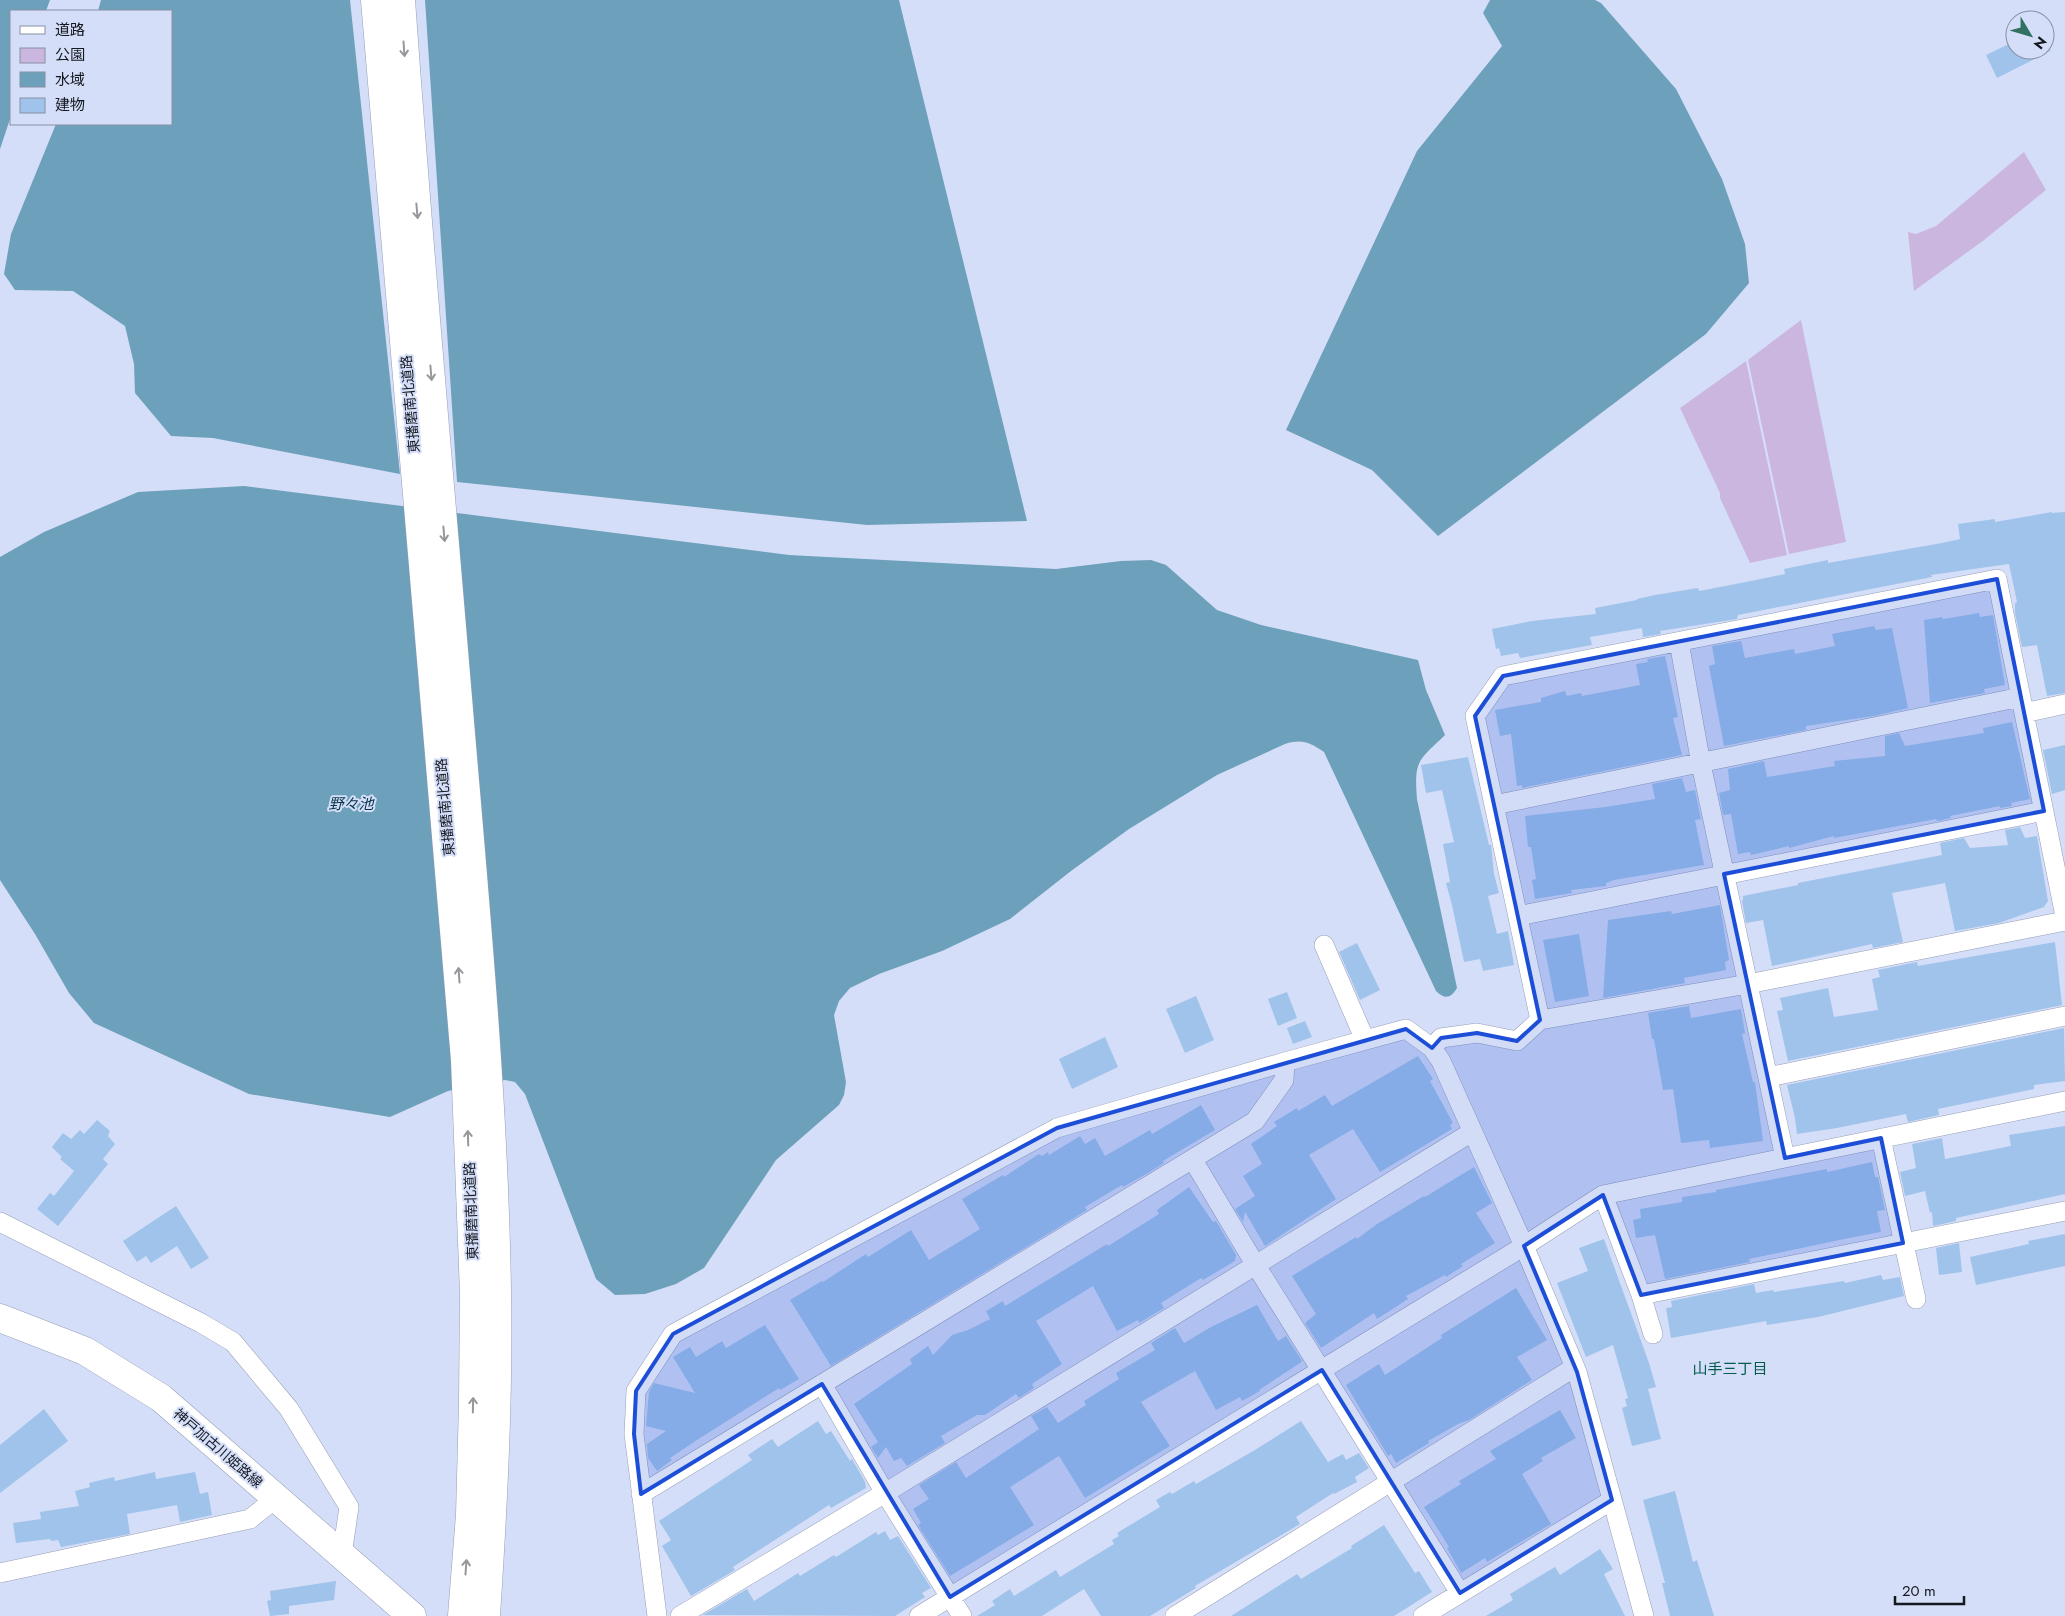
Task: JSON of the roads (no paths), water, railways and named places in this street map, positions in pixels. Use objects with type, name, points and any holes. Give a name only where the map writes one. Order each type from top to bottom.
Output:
[{"type":"main road","name":"東播磨南北道路","points":[[375,0],[465,1060],[474,1292],[474,1357],[470,1515],[462,1616]]},
{"type":"main road","name":"東播磨南北道路","points":[[401,0],[478,945],[493,1178],[497,1292],[496,1406],[486,1616]]},
{"type":"main road","name":"神戸加古川姫路線","points":[[0,1318],[85,1351],[161,1398],[412,1616]]},
{"type":"street","points":[[1432,1048],[1440,1038],[1477,1033],[1517,1041],[1540,1020],[1748,984],[2064,911],[1997,579],[1503,676],[1475,716],[1540,1020]]},
{"type":"street","points":[[1679,642],[1701,764],[1785,1158]]},
{"type":"street","points":[[1494,805],[1701,764],[2023,705],[2065,704]]},
{"type":"street","points":[[1518,916],[2044,811]]},
{"type":"street","points":[[1324,945],[1365,1040]]},
{"type":"street","points":[[1768,1077],[2065,1016]]},
{"type":"street","points":[[657,1616],[634,1434],[636,1392],[673,1334],[1057,1128],[1406,1029],[1432,1048],[1441,1060],[1524,1246],[1575,1367],[1644,1616]]},
{"type":"street","points":[[641,1494],[1255,1121],[1284,1080],[1286,1062]]},
{"type":"street","points":[[919,1616],[1524,1246],[1603,1195],[2065,1101]]},
{"type":"street","points":[[680,1616],[885,1493],[1472,1132]]},
{"type":"street","points":[[1881,1138],[1916,1299]]},
{"type":"street","points":[[1193,1160],[1460,1593]]},
{"type":"street","points":[[1603,1195],[1641,1295],[1653,1334]]},
{"type":"street","points":[[1641,1295],[2065,1211]]},
{"type":"street","points":[[0,1222],[201,1323],[233,1342],[289,1409],[349,1507],[342,1555]]},
{"type":"street","points":[[1175,1616],[1575,1367]]},
{"type":"street","points":[[822,1384],[885,1493],[962,1616]]},
{"type":"street","points":[[0,1573],[250,1519],[276,1498]]},
{"type":"street","points":[[1424,1616],[1612,1500]]},
{"type":"water","points":[[0,0],[50,0],[46,10],[10,10],[10,119],[0,149]]},
{"type":"water","points":[[101,0],[350,0],[400,474],[213,438],[171,436],[135,393],[134,364],[125,326],[73,291],[15,290],[4,274],[11,234],[56,125],[172,125],[172,10],[98,10]]},
{"type":"water","points":[[425,0],[899,0],[1027,521],[867,525],[457,482]]},
{"type":"water","points":[[1490,0],[1595,0],[1601,3],[1676,89],[1722,179],[1745,244],[1749,283],[1706,334],[1438,536],[1372,470],[1286,430],[1417,151],[1502,46],[1483,13]]},
{"type":"water","name":"野々池","points":[[244,486],[789,555],[1056,569],[1121,561],[1151,560],[1166,565],[1217,610],[1261,625],[1418,660],[1426,690],[1445,735],[1423,756],[1417,768],[1416,786],[1417,799],[1457,988],[1448,997],[1442,996],[1436,991],[1324,752],[1305,742],[1285,744],[1217,775],[1129,829],[1010,919],[942,951],[879,974],[850,988],[839,1001],[834,1015],[846,1082],[844,1095],[839,1105],[776,1160],[704,1268],[676,1284],[645,1294],[615,1295],[596,1279],[525,1094],[515,1082],[505,1080],[448,1091],[390,1117],[249,1094],[94,1023],[69,993],[35,934],[0,880],[0,557],[44,532],[138,492]]},
{"type":"district","name":"山手三丁目","points":[[1730,1369]]}]
